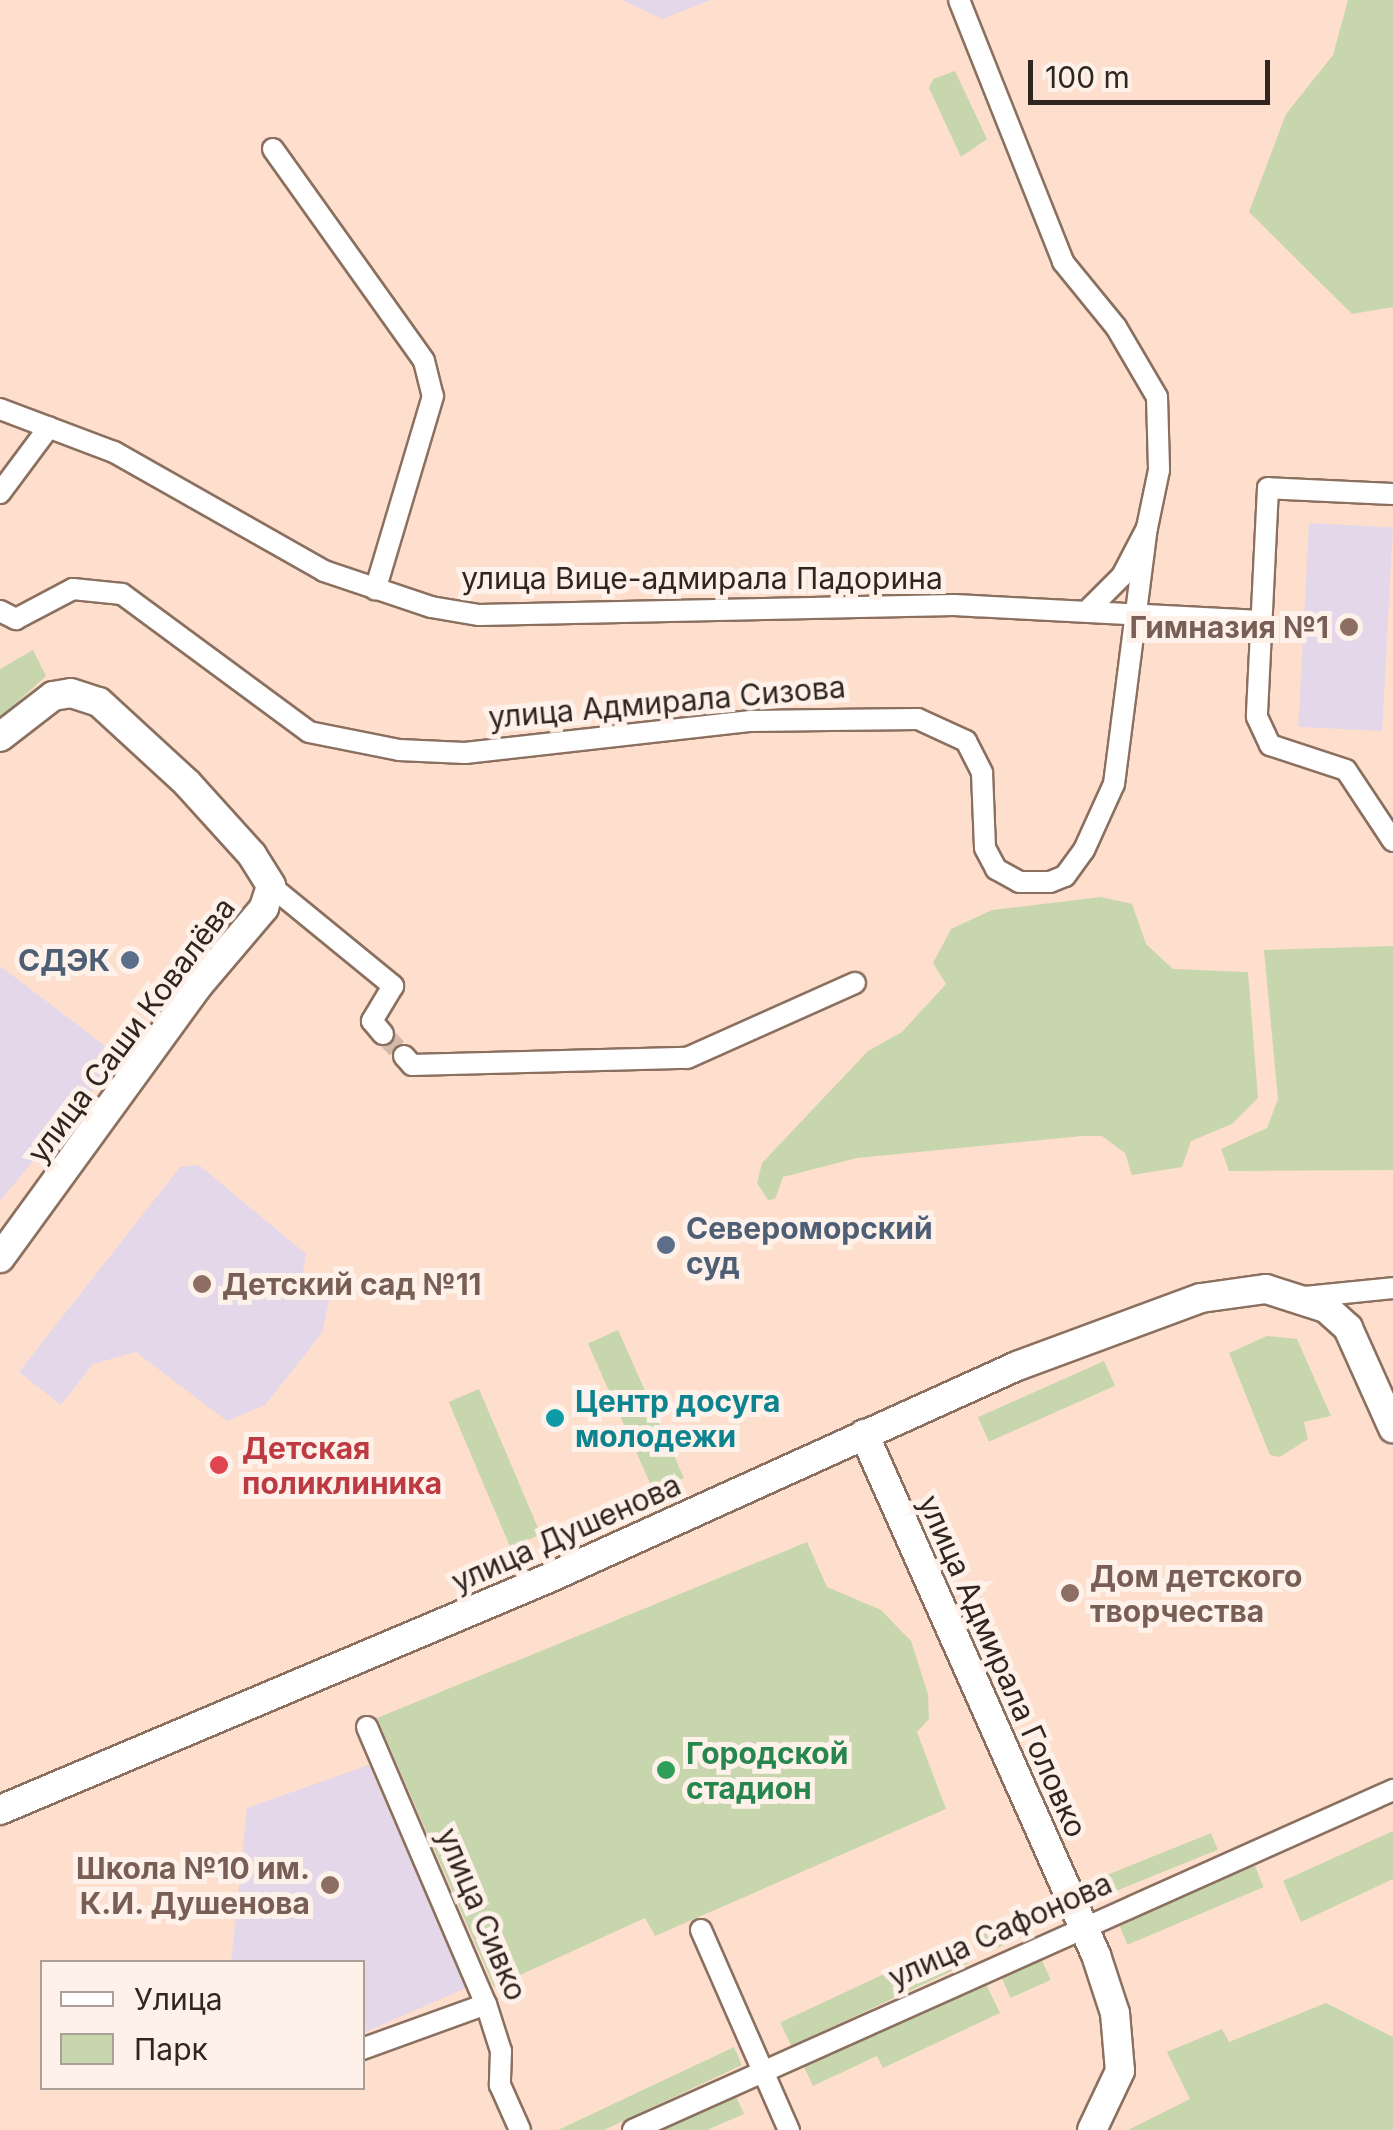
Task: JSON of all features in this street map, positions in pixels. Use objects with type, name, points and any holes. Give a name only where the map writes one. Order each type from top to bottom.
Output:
[{"type":"street","points":[[959,0],[1063,262],[1116,327],[1157,397],[1159,470],[1139,612]]},
{"type":"street","points":[[274,149],[424,361],[433,396],[375,590]]},
{"type":"street","name":"улица Вице-адмирала Падорина","points":[[0,409],[114,452],[324,571],[375,590],[478,615],[732,606],[1090,608],[1261,621]]},
{"type":"street","points":[[0,493],[49,427]]},
{"type":"street","points":[[1393,494],[1268,488],[1261,621],[1261,733],[1270,745],[1346,770],[1393,841]]},
{"type":"street","points":[[1090,608],[1122,576],[1148,528]]},
{"type":"street","name":"улица Адмирала Сизова","points":[[5,620],[73,589],[122,594],[309,732],[399,750],[465,753],[751,721],[918,720],[966,741],[982,773],[985,848],[996,868],[1018,882],[1050,882],[1064,876],[1104,815],[1139,612]]},
{"type":"street","points":[[0,737],[53,696],[72,693],[99,702],[187,783],[252,854],[271,886],[393,986],[372,1021],[383,1034]]},
{"type":"street","name":"улица Саши Ковалёва","points":[[0,1258],[197,987],[264,908],[271,886]]},
{"type":"street","points":[[404,1056],[412,1065],[686,1058],[855,983]]},
{"type":"street","name":"улица Душенова","points":[[0,1810],[476,1610],[864,1434],[1159,1310],[1223,1292],[1266,1290],[1302,1297],[1393,1288]]},
{"type":"street","points":[[1302,1297],[1348,1328],[1393,1428]]},
{"type":"street","name":"улица Адмирала Головко","points":[[864,1434],[1082,1924]]},
{"type":"street","name":"улица Сивко","points":[[367,1727],[486,2004],[501,2051],[500,2084],[520,2130]]},
{"type":"street","name":"улица Сафонова","points":[[633,2130],[1082,1924],[1393,1790]]},
{"type":"street","points":[[1082,1924],[1115,2014],[1121,2059],[1092,2130]]},
{"type":"street","points":[[700,1930],[789,2130]]},
{"type":"street","points":[[365,2048],[486,2004]]},
{"type":"shaded area","points":[[622,0],[711,0],[662,19]]},
{"type":"shaded area","name":"Гимназия №1","points":[[1309,523],[1393,527],[1382,731],[1298,727]]},
{"type":"shaded area","points":[[0,966],[120,1057],[0,1201]]},
{"type":"shaded area","name":"Детский сад №11","points":[[199,1165],[306,1254],[303,1272],[330,1297],[322,1333],[265,1405],[227,1421],[136,1352],[93,1364],[61,1405],[19,1372],[180,1167]]},
{"type":"shaded area","name":"Школа №10 им. К.И. Душенова","points":[[369,1765],[466,1988],[365,2032],[365,1960],[231,1960],[247,1808]]},
{"type":"green space","points":[[1348,0],[1393,0],[1393,307],[1352,314],[1249,212],[1286,114],[1333,55]]},
{"type":"green space","points":[[955,71],[987,139],[961,157],[929,88],[933,79]]},
{"type":"green space","points":[[33,650],[46,676],[0,718],[0,669]]},
{"type":"green space","points":[[1101,897],[1132,904],[1146,944],[1173,969],[1248,972],[1258,1098],[1232,1124],[1191,1141],[1182,1167],[1132,1175],[1125,1153],[1102,1136],[1082,1136],[857,1158],[783,1177],[775,1199],[768,1200],[757,1183],[762,1163],[868,1051],[902,1032],[946,984],[933,963],[951,929],[992,910]]},
{"type":"green space","points":[[1393,946],[1393,1170],[1229,1171],[1221,1149],[1267,1128],[1278,1099],[1264,950]]},
{"type":"green space","points":[[618,1330],[684,1478],[654,1491],[588,1343]]},
{"type":"green space","points":[[1267,1336],[1297,1339],[1331,1416],[1304,1422],[1308,1439],[1280,1457],[1270,1455],[1229,1353]]},
{"type":"green space","points":[[1104,1361],[1115,1386],[989,1442],[978,1417]]},
{"type":"green space","points":[[479,1389],[541,1534],[510,1547],[449,1402]]},
{"type":"green space","name":"Городской стадион","points":[[807,1542],[827,1587],[881,1610],[911,1641],[928,1694],[929,1719],[917,1732],[946,1809],[655,1936],[645,1918],[494,1987],[377,1718]]},
{"type":"green space","points":[[1393,1831],[1393,1879],[1301,1922],[1283,1881]]},
{"type":"green space","points":[[1211,1833],[1218,1850],[1106,1895],[1100,1878]]},
{"type":"green space","points":[[1254,1864],[1264,1887],[1128,1945],[1118,1922]]},
{"type":"green space","points":[[1025,1917],[1032,1934],[985,1952],[979,1936]]},
{"type":"green space","points":[[957,1940],[968,1964],[791,2046],[780,2022]]},
{"type":"green space","points":[[1041,1958],[1051,1980],[1011,1998],[1001,1976]]},
{"type":"green space","points":[[984,1980],[1000,2013],[883,2068],[877,2056],[813,2086],[803,2065]]},
{"type":"green space","points":[[1326,2003],[1393,2037],[1393,2130],[1128,2130],[1190,2099],[1167,2052],[1222,2029],[1229,2042]]},
{"type":"green space","points":[[734,2047],[742,2065],[604,2130],[558,2130]]},
{"type":"green space","points":[[735,2094],[744,2114],[707,2130],[656,2130]]},
{"type":"tunnel","points":[[383,1034],[404,1056]]},
{"type":"place","name":"Гимназия №1","points":[[1349,627]]},
{"type":"place","name":"СДЭК","points":[[130,960]]},
{"type":"place","name":"Североморский суд","points":[[666,1245]]},
{"type":"place","name":"Детский сад №11","points":[[202,1284]]},
{"type":"place","name":"Центр досуга молодежи","points":[[555,1418]]},
{"type":"place","name":"Детская поликлиника","points":[[219,1465]]},
{"type":"place","name":"Дом детского творчества","points":[[1070,1593]]},
{"type":"place","name":"Городской стадион","points":[[666,1770]]},
{"type":"place","name":"Школа №10 им. К.И. Душенова","points":[[330,1885]]}]
